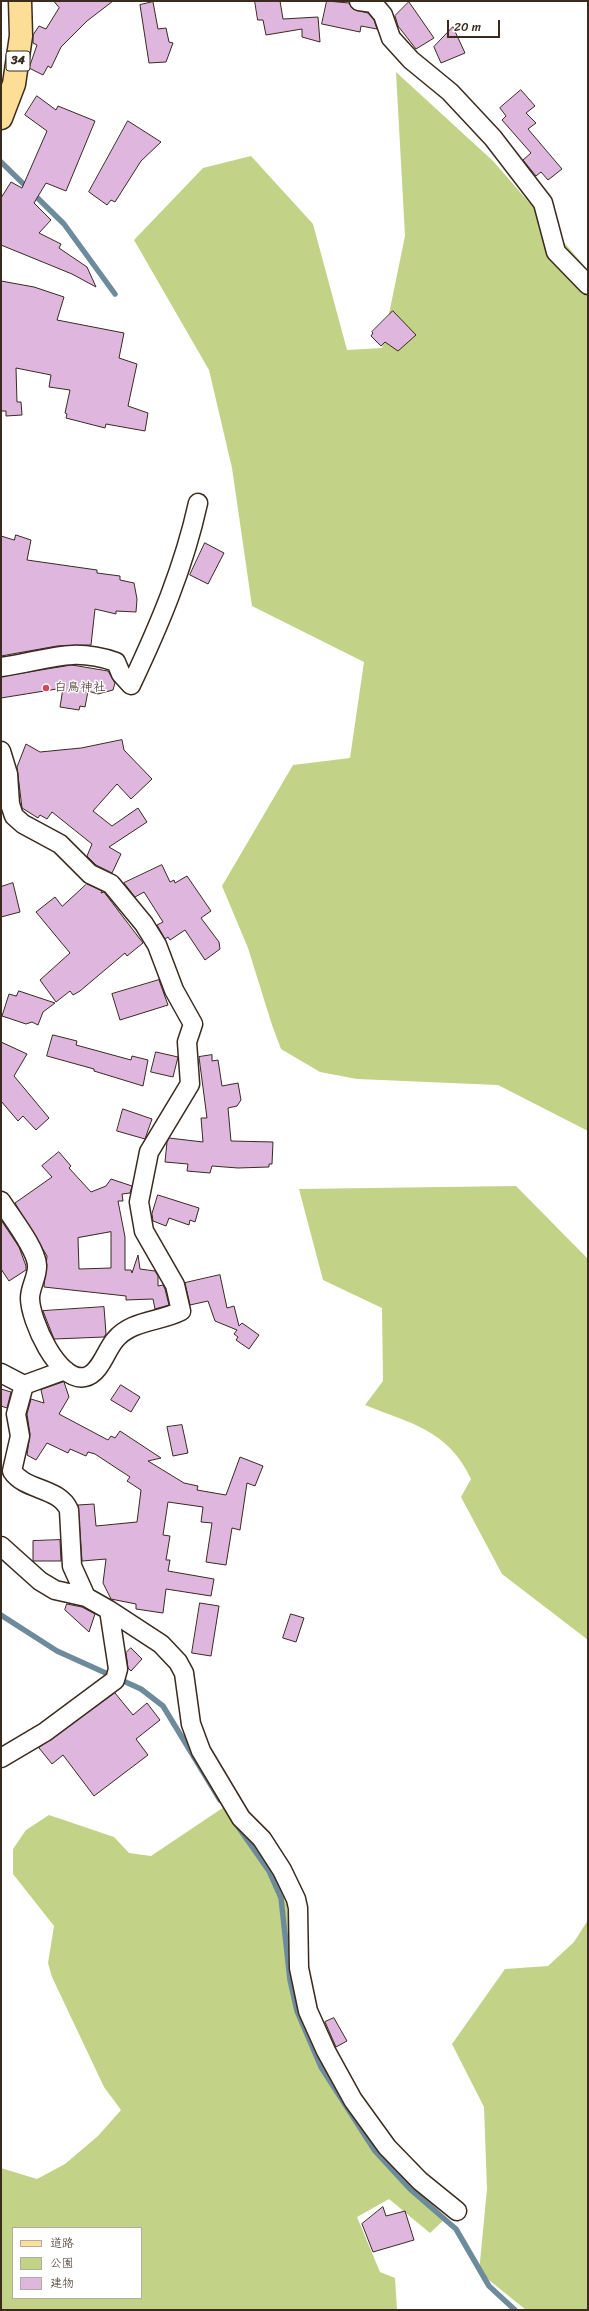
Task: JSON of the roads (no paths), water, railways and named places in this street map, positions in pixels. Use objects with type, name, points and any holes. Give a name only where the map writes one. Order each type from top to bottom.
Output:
[{"type":"main road","name":"34","points":[[1,118],[14,84],[21,36],[20,1]]},
{"type":"street","points":[[359,1],[373,3],[384,15],[391,38],[406,55],[450,92],[493,138],[542,203],[556,252],[588,285]]},
{"type":"street","points":[[1,667],[25,664],[57,655],[96,655],[116,662],[121,674],[131,685],[162,620],[192,531],[198,503]]},
{"type":"street","points":[[1,751],[8,774],[10,804],[14,816],[23,824],[60,844],[90,874],[111,884],[144,924],[157,945],[174,990],[193,1024],[187,1042],[190,1084],[150,1152],[139,1202],[144,1231],[175,1285],[181,1311],[133,1327],[115,1339],[92,1374],[84,1378],[69,1374],[45,1346],[37,1326],[30,1299],[37,1265],[31,1250],[1,1202]]},
{"type":"street","points":[[1,1373],[24,1385],[65,1370]]},
{"type":"street","points":[[24,1385],[16,1414],[20,1436],[12,1471],[22,1481],[43,1490],[67,1505],[69,1510],[72,1566],[86,1597]]},
{"type":"street","points":[[1,1546],[45,1584],[55,1590],[86,1597],[109,1610],[161,1644],[178,1662],[184,1673],[191,1724],[201,1751],[241,1818],[262,1839],[282,1870],[296,1899],[298,1908],[299,1968],[308,2011],[326,2051],[354,2100],[387,2147],[420,2181],[457,2211]]},
{"type":"street","points":[[1,1758],[45,1732],[116,1675],[109,1610]]},
{"type":"waterway","points":[[1,162],[64,224],[115,294]]},
{"type":"waterway","points":[[1,1615],[57,1651],[141,1689],[163,1706],[220,1800]]},
{"type":"waterway","points":[[234,1821],[269,1871],[281,1898],[290,1980],[297,2011],[321,2067],[375,2151],[410,2189],[456,2229],[489,2286],[515,2310]]},
{"type":"place","name":"白鳥神社","points":[[46,688]]}]
